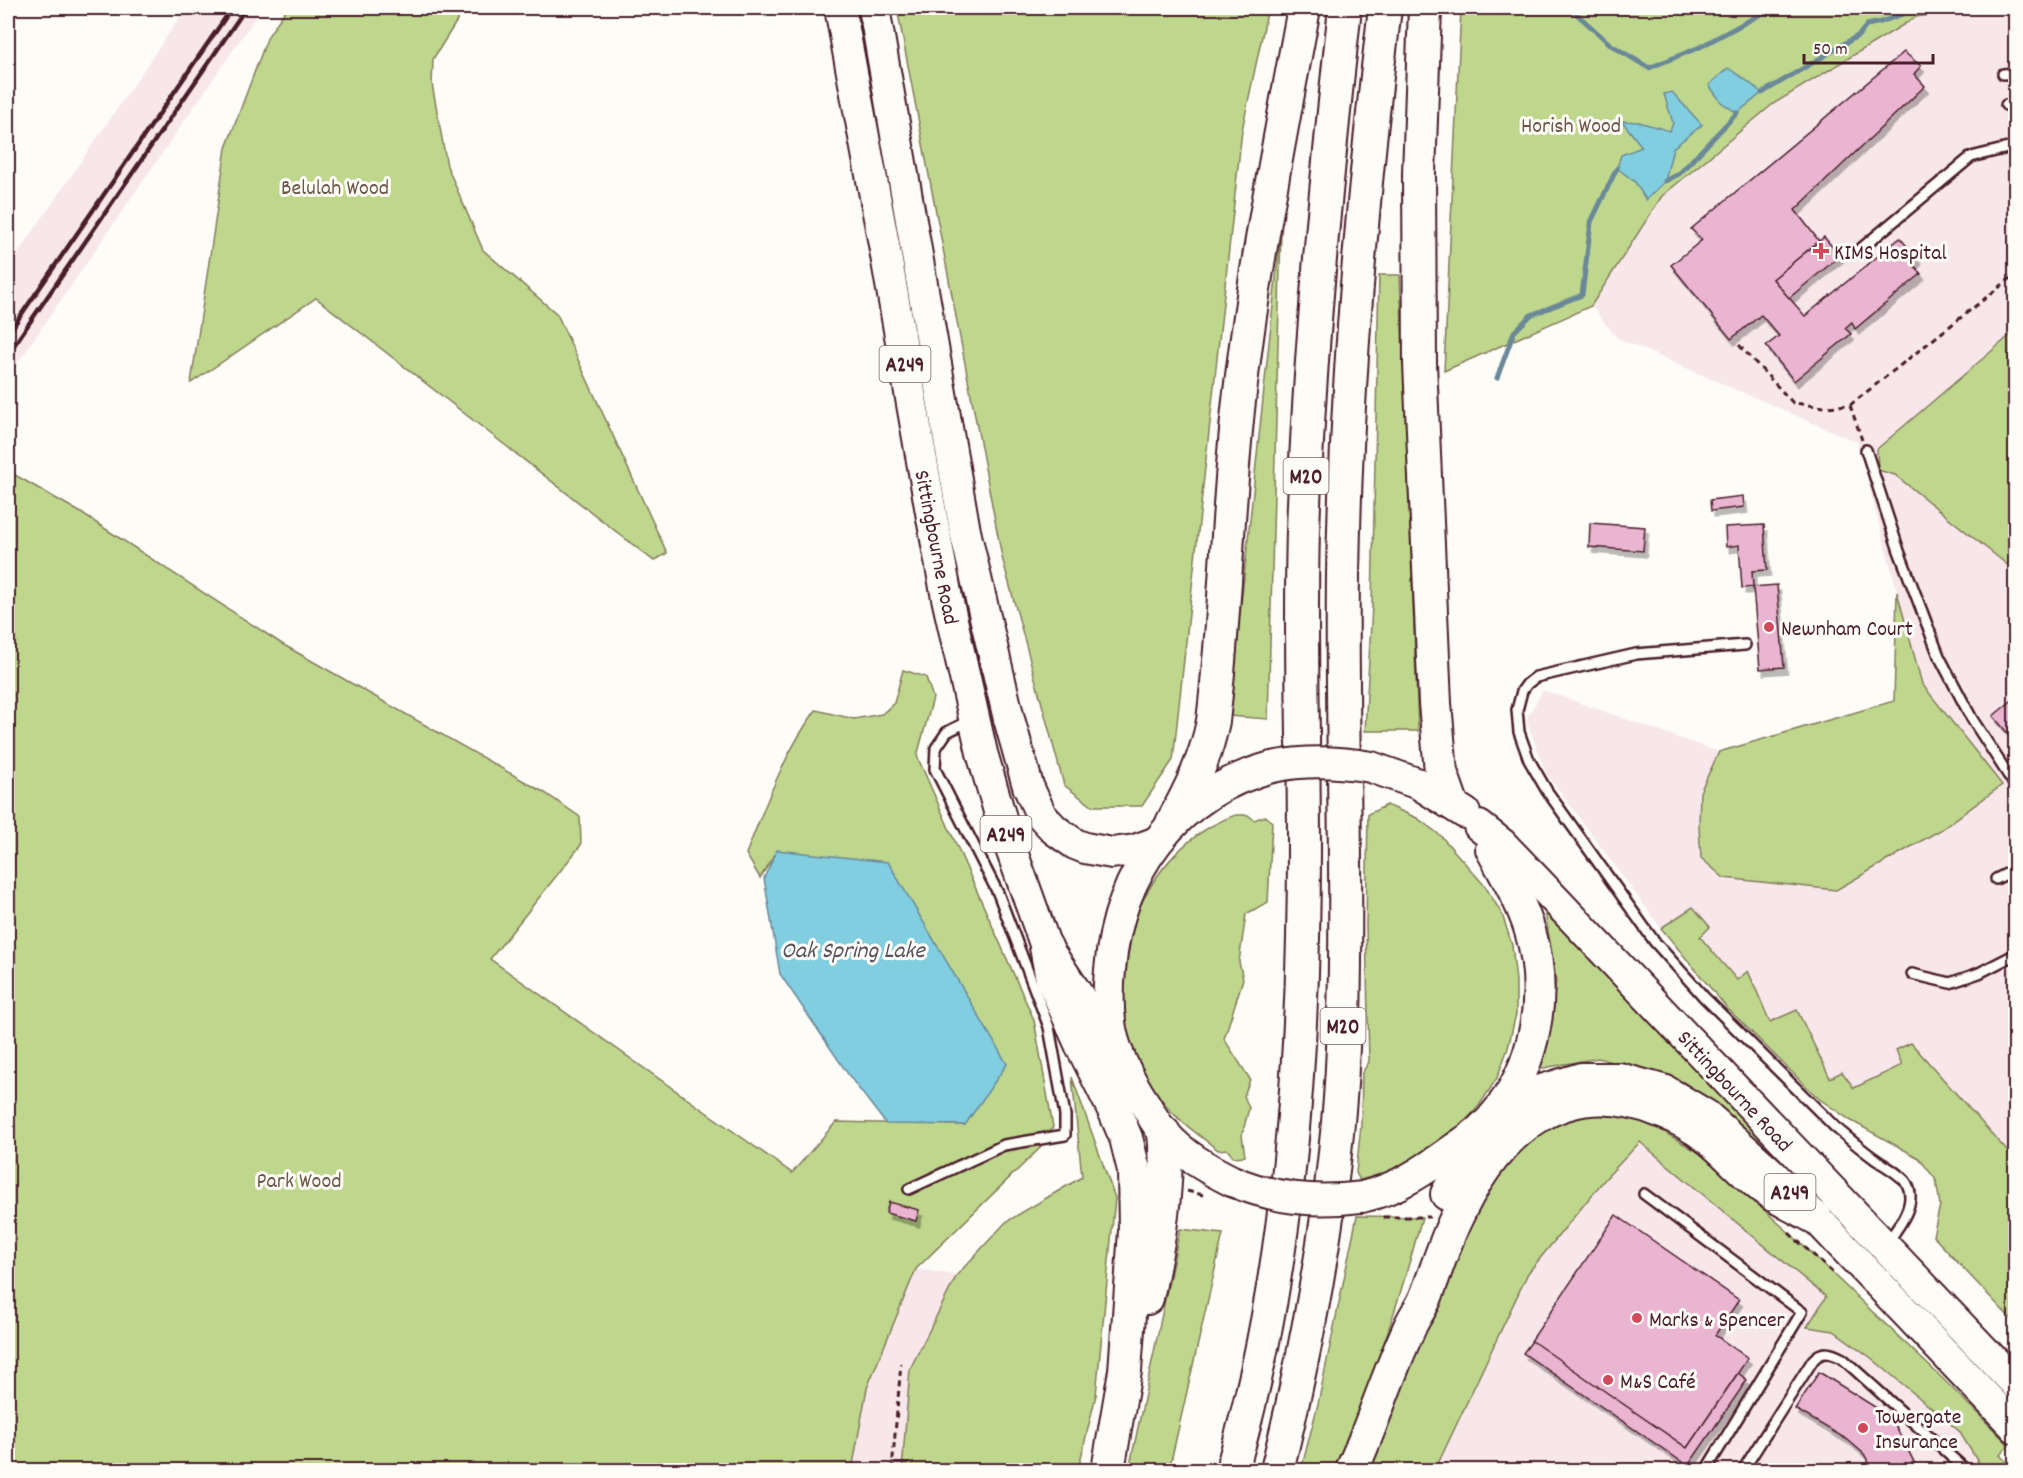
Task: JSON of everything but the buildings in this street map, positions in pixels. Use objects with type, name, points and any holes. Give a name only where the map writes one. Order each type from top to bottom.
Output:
[{"type":"highway","name":"Sittingbourne Road","points":[[840,8],[934,529],[973,719],[1006,835],[1046,946],[1120,1058]]},
{"type":"highway","name":"Sittingbourne Road","points":[[874,8],[965,531],[1009,719],[1028,786],[1041,815],[1055,830],[1085,848],[1112,853],[1135,850],[1163,833],[1211,792],[1235,780],[1272,767],[1320,761],[1371,767],[1419,784],[1452,803],[1502,844],[2016,1384]]},
{"type":"highway","points":[[1304,8],[1273,173],[1248,327],[1228,520],[1214,721],[1198,771],[1163,833],[1142,864],[1123,904],[1111,954],[1109,1011],[1111,1031],[1120,1058],[1140,1098],[1164,1133],[1198,1162],[1221,1189],[1259,1191],[1299,1200],[1331,1200],[1370,1207],[1394,1187],[1409,1180],[1484,1127]]},
{"type":"highway","name":"M20","points":[[1232,1470],[1272,1293],[1282,1227],[1296,1093],[1303,903],[1304,531],[1318,282],[1346,8]]},
{"type":"highway","name":"M20","points":[[1277,1470],[1301,1366],[1322,1256],[1337,1130],[1343,1051],[1346,852],[1343,576],[1348,409],[1363,219],[1385,8]]},
{"type":"highway","points":[[1425,8],[1419,174],[1420,363],[1436,714],[1441,772],[1452,803]]},
{"type":"highway","points":[[1408,1329],[1428,1244],[1437,1217],[1484,1127],[1515,1086],[1527,1057],[1538,1009],[1538,974],[1531,934],[1516,893],[1479,826]]},
{"type":"highway","points":[[1046,946],[1052,979],[1115,1112],[1131,1154],[1134,1170],[1136,1205],[1125,1371],[1108,1470]]},
{"type":"highway","name":"Sittingbourne Road","points":[[1505,1101],[1581,1078],[1619,1078],[1666,1091],[1706,1115],[1771,1173],[1816,1218],[2016,1428]]},
{"type":"highway","points":[[1352,1470],[1408,1329],[1424,1301],[1454,1222],[1475,1184],[1497,1153],[1523,1127],[1538,1116],[1571,1101],[1605,1098],[1642,1105],[1669,1115],[1697,1130],[1709,1138],[1762,1187],[1816,1218]]},
{"type":"highway","points":[[1125,1371],[1142,1319],[1153,1268],[1165,1185],[1164,1133]]},
{"type":"lane","points":[[2003,74],[2016,73]]},
{"type":"lane","points":[[1857,252],[1971,157],[2016,146]]},
{"type":"lane","points":[[1866,450],[1899,551],[1939,656],[1972,719],[2016,788]]},
{"type":"lane","points":[[1745,645],[1636,654],[1536,677],[1527,684],[1519,700],[1517,710],[1519,732],[1529,760],[1547,791],[1620,895],[1668,957],[1704,997],[1835,1127],[1905,1182],[1909,1192],[1909,1204],[1896,1232],[1885,1246]]},
{"type":"lane","points":[[909,1189],[1004,1146],[1065,1135],[1065,1115],[1049,1027],[998,893],[935,769],[936,748],[947,732],[973,719]]},
{"type":"lane","points":[[1996,879],[2016,868]]},
{"type":"lane","points":[[1912,974],[1950,983],[1979,973],[2016,954]]},
{"type":"lane","points":[[1644,1194],[1802,1312],[1706,1470]]},
{"type":"lane","points":[[1743,1470],[1813,1360],[1823,1352],[1843,1359],[1966,1470]]},
{"type":"path","points":[[1739,345],[1793,403],[1825,407],[1850,405],[2016,274]]},
{"type":"path","points":[[1850,405],[1866,450]]},
{"type":"path","points":[[1179,1189],[1221,1189]]},
{"type":"path","points":[[1370,1207],[1422,1217]]},
{"type":"path","points":[[1788,1231],[1841,1280]]},
{"type":"path","points":[[892,1470],[901,1363]]},
{"type":"shaded area","points":[[186,8],[262,8],[8,377],[8,268]]},
{"type":"shaded area","points":[[1974,8],[2015,8],[2015,331],[1877,449],[1878,470],[1895,475],[2009,566],[2015,559],[2015,1323],[1933,1236],[1940,1205],[1936,1180],[1919,1158],[1850,1120],[1818,1098],[1727,1008],[1661,928],[1546,773],[1526,720],[1543,690],[1719,752],[1700,792],[1701,858],[1724,878],[1836,890],[2002,785],[1922,684],[1857,442],[1617,338],[1591,306],[1662,196],[1773,104],[1916,17]]},
{"type":"shaded area","points":[[1640,1142],[1827,1297],[2015,1470],[1727,1470],[1721,1467],[1714,1470],[1436,1470],[1528,1273],[1605,1179]]},
{"type":"shaded area","points":[[916,1269],[957,1275],[910,1369],[902,1470],[852,1470],[867,1388]]},
{"type":"green space","name":"Belulah Wood","points":[[287,8],[465,8],[433,59],[432,84],[447,166],[483,250],[557,314],[667,553],[654,561],[316,298],[191,383],[226,148],[268,36]]},
{"type":"green space","points":[[897,8],[1268,8],[1242,130],[1173,760],[1142,806],[1092,806],[1064,785],[1002,557]]},
{"type":"green space","name":"Horish Wood","points":[[1461,8],[1974,8],[1916,17],[1773,104],[1662,196],[1591,306],[1444,371]]},
{"type":"green space","points":[[1281,231],[1268,719],[1229,716]]},
{"type":"green space","points":[[1379,275],[1400,275],[1418,731],[1365,731],[1372,606]]},
{"type":"green space","points":[[2015,331],[2016,559],[2009,566],[1895,475],[1878,470],[1877,449]]},
{"type":"green space","name":"Park Wood","points":[[8,471],[78,511],[282,644],[545,793],[580,817],[581,845],[490,959],[792,1173],[836,1122],[965,1125],[777,851],[760,878],[746,854],[785,761],[816,710],[854,719],[882,714],[894,703],[903,670],[926,677],[933,698],[917,756],[1034,1020],[1053,1127],[1039,1149],[916,1269],[867,1388],[852,1470],[8,1470]]},
{"type":"green space","points":[[1897,592],[1922,684],[2002,785],[1942,829],[1836,890],[1724,878],[1701,858],[1699,827],[1700,792],[1719,752],[1894,701]]},
{"type":"green space","points":[[1387,805],[1417,818],[1440,835],[1485,886],[1502,914],[1512,945],[1516,981],[1516,1014],[1508,1048],[1497,1078],[1479,1106],[1455,1132],[1398,1169],[1360,1180],[1356,1173],[1361,1125],[1362,1073],[1369,1062],[1366,926],[1368,814]]},
{"type":"green space","points":[[1236,815],[1248,815],[1254,820],[1265,816],[1272,822],[1268,902],[1246,914],[1239,962],[1243,979],[1224,1039],[1250,1079],[1244,1096],[1249,1108],[1242,1135],[1245,1156],[1233,1157],[1227,1149],[1218,1150],[1184,1123],[1155,1090],[1139,1063],[1126,1028],[1122,992],[1125,954],[1135,918],[1152,884],[1175,855],[1203,831]]},
{"type":"green space","points":[[1693,907],[1710,927],[1700,937],[1737,980],[1748,971],[1770,1022],[1797,1010],[1830,1078],[1842,1072],[1854,1088],[1902,1065],[1896,1050],[1911,1043],[2015,1160],[2015,1315],[2011,1319],[1933,1236],[1940,1205],[1936,1180],[1919,1158],[1850,1120],[1818,1098],[1727,1008],[1661,928]]},
{"type":"green space","points":[[1545,912],[1659,1025],[1771,1145],[1766,1150],[1685,1083],[1598,1058],[1538,1069],[1550,1031],[1556,980]]},
{"type":"green space","points":[[1072,1077],[1115,1198],[1096,1395],[1078,1470],[902,1470],[910,1369],[957,1275],[1006,1222],[1082,1177]]},
{"type":"green space","points":[[1605,1113],[1649,1123],[1703,1155],[1795,1238],[2009,1445],[2000,1455],[2013,1469],[1983,1470],[1959,1431],[1870,1357],[1834,1331],[1807,1327],[1826,1297],[1640,1142],[1605,1179],[1528,1273],[1435,1470],[1365,1470],[1446,1267],[1490,1185],[1518,1151],[1547,1127],[1577,1115]]},
{"type":"green space","points":[[1357,1216],[1422,1217],[1383,1345],[1334,1470],[1301,1470],[1318,1404]]},
{"type":"green space","points":[[1180,1229],[1223,1234],[1169,1470],[1129,1470]]},
{"type":"water","points":[[1728,68],[1762,93],[1737,113],[1721,102],[1709,85]]},
{"type":"water","points":[[1672,92],[1702,125],[1673,148],[1665,181],[1646,200],[1635,182],[1617,168],[1621,155],[1642,147],[1622,121],[1639,122],[1670,131],[1673,123],[1664,94]]},
{"type":"water","name":"Oak Spring Lake","points":[[777,850],[888,862],[1007,1064],[965,1125],[886,1124],[850,1077],[780,974],[764,878]]},
{"type":"waterway","points":[[1570,8],[1611,45],[1649,68],[1700,47],[1772,8]]},
{"type":"waterway","points":[[1762,93],[1859,35],[1867,25],[1919,8]]},
{"type":"waterway","points":[[1665,181],[1679,174],[1737,113]]},
{"type":"waterway","points":[[1497,378],[1514,332],[1531,315],[1582,295],[1591,222],[1617,168]]},
{"type":"railway","points":[[8,334],[232,8]]},
{"type":"railway","points":[[8,354],[246,8]]},
{"type":"place","name":"KIMS Hospital","points":[[1821,251]]},
{"type":"place","name":"Newnham Court","points":[[1769,627]]},
{"type":"place","name":"Marks & Spencer","points":[[1637,1318]]},
{"type":"place","name":"M&S Café","points":[[1608,1380]]},
{"type":"place","name":"Towergate Insurance","points":[[1863,1428]]}]
